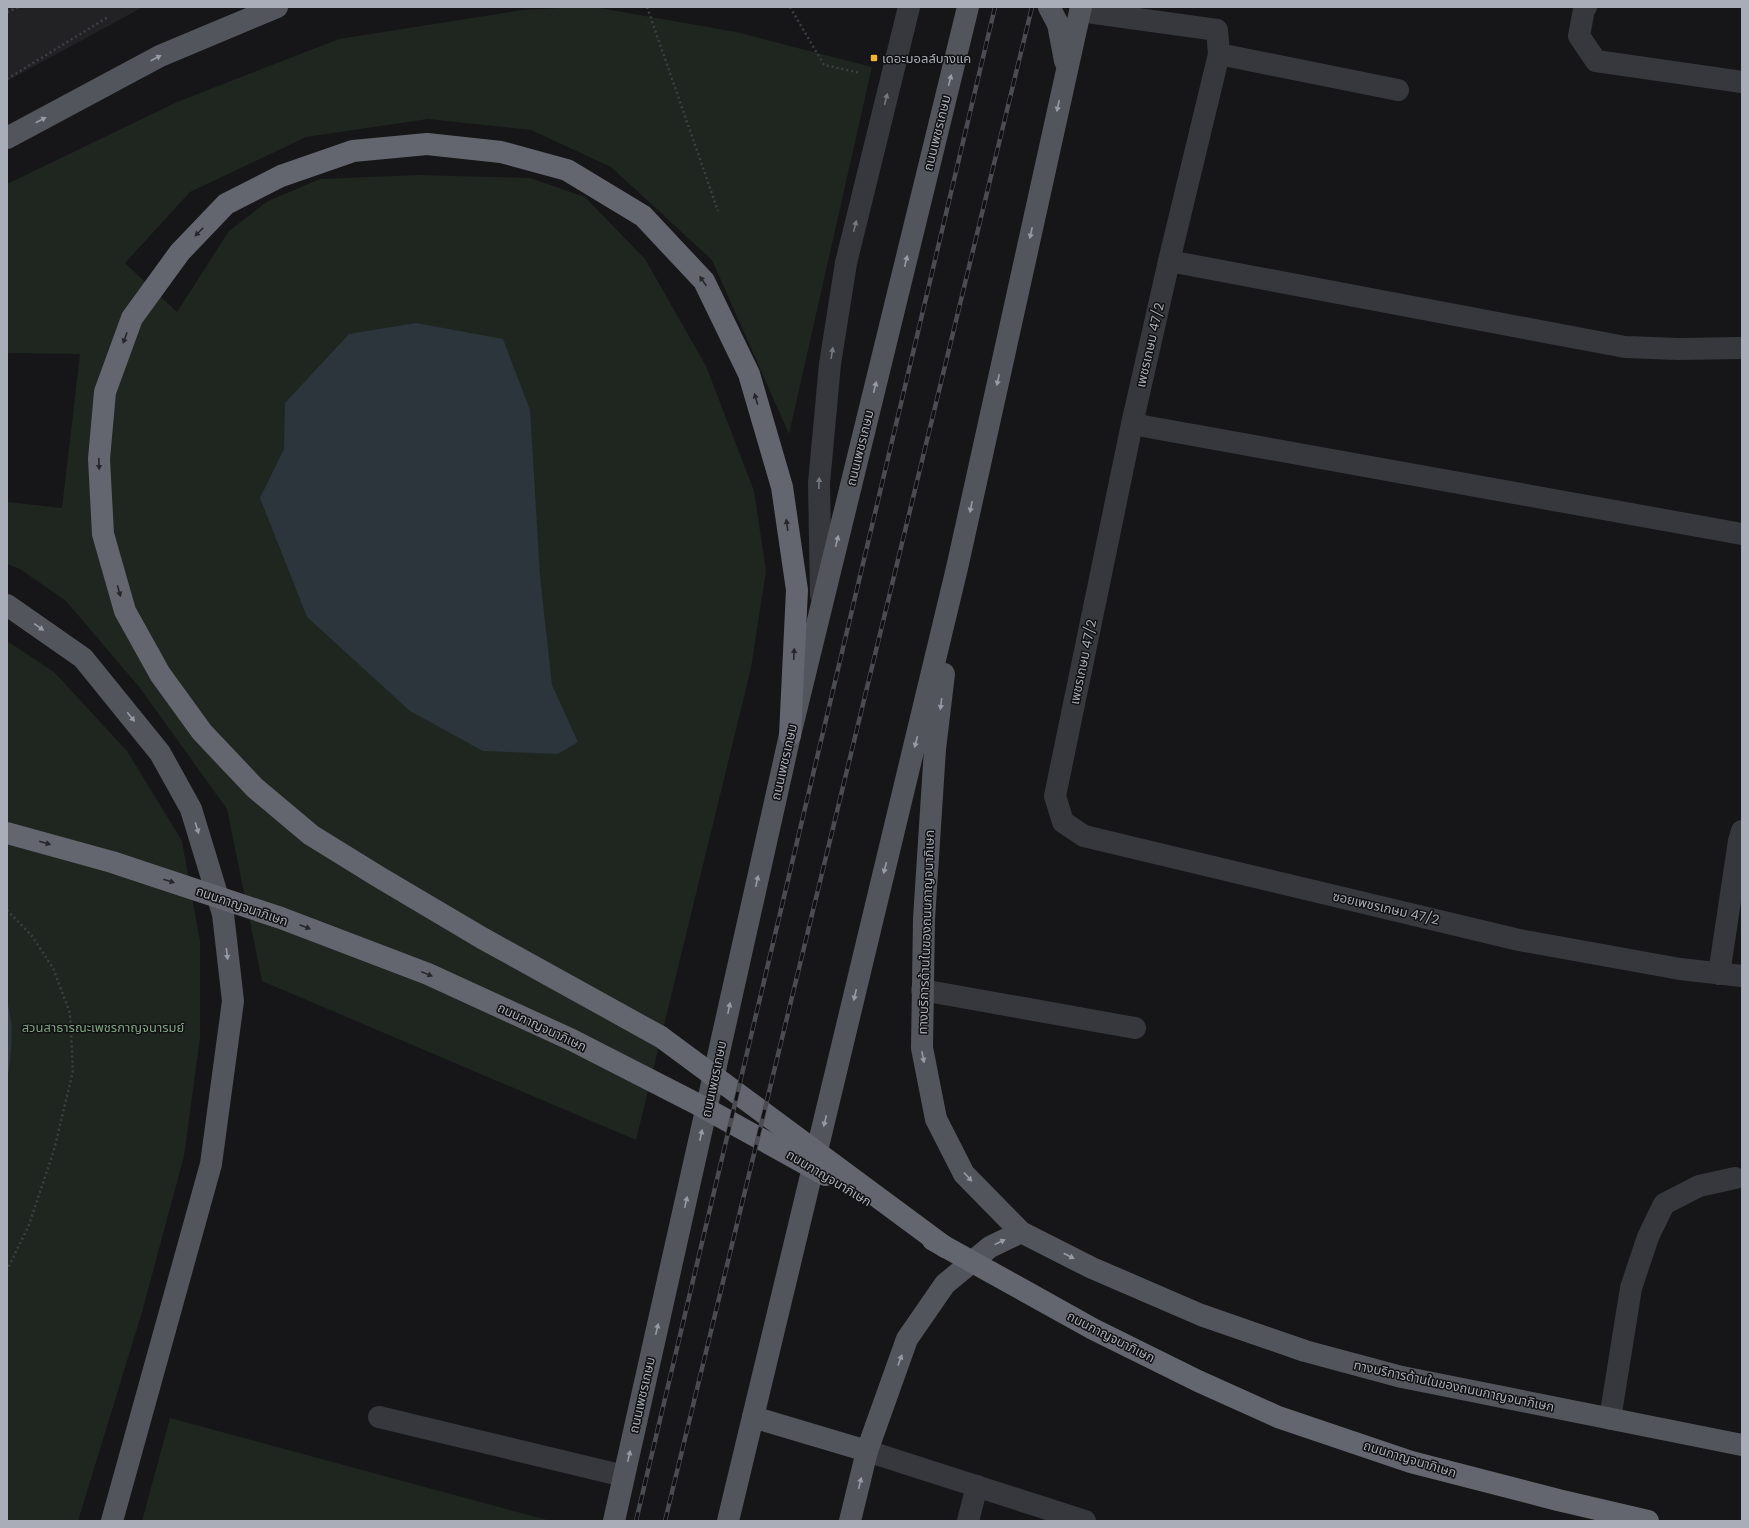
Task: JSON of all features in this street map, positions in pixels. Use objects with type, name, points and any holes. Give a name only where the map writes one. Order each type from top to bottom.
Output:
[{"type":"highway","points":[[790,735],[797,590],[782,488],[749,374],[704,280],[642,216],[567,170],[501,152],[427,144],[353,151],[282,176],[226,204],[180,252],[132,318],[105,392],[99,459],[103,534],[125,611],[160,674],[202,732],[255,788],[311,835],[482,938],[661,1037],[945,1247]]},
{"type":"highway","name":"ถนนกาญจนาภิเษก","points":[[7,833],[112,862],[281,918],[428,974],[572,1040],[701,1106],[807,1163],[945,1247],[1094,1329],[1198,1381],[1278,1417],[1411,1462],[1558,1500],[1648,1521]]},
{"type":"main road","points":[[7,138],[160,56],[277,7]]},
{"type":"main road","name":"ถนนเพชรเกษม","points":[[614,1521],[790,735],[968,7]]},
{"type":"main road","points":[[1049,7],[1058,24],[1067,68]]},
{"type":"main road","points":[[728,1521],[958,568],[1080,9]]},
{"type":"main road","name":"ทางบริการด้านในของถนนกาญจนาภิเษก","points":[[958,568],[935,749],[924,919],[922,1048],[936,1119],[964,1174],[1021,1232],[1092,1268],[1201,1315],[1305,1351],[1402,1377],[1742,1445]]},
{"type":"main road","points":[[7,605],[83,658],[160,753],[191,809],[220,907],[233,1001],[211,1164],[112,1521]]},
{"type":"main road","points":[[850,1521],[867,1451],[907,1339],[945,1284],[990,1247],[1021,1232]]},
{"type":"main road","points":[[753,1417],[867,1451]]},
{"type":"street","points":[[822,606],[819,483],[830,364],[846,263],[909,7]]},
{"type":"street","points":[[1586,7],[1584,9],[1579,36],[1596,61],[1742,82]]},
{"type":"street","name":"เพชรเกษม 47/2","points":[[1055,796],[1132,424],[1169,261],[1219,54],[1217,30],[1080,9]]},
{"type":"street","points":[[1219,54],[1398,90]]},
{"type":"street","points":[[1169,261],[1625,347],[1679,349],[1742,348]]},
{"type":"street","points":[[1132,424],[1742,534]]},
{"type":"street","name":"ซอยเพชรเกษม 47/2","points":[[1055,796],[1063,822],[1084,836],[1520,940],[1680,970],[1742,976]]},
{"type":"street","points":[[1719,974],[1739,841],[1742,831]]},
{"type":"street","points":[[922,990],[1135,1028]]},
{"type":"street","points":[[1610,1419],[1631,1288],[1648,1237],[1664,1204],[1699,1186],[1735,1178]]},
{"type":"street","points":[[379,1417],[624,1476]]},
{"type":"street","points":[[867,1451],[1085,1521]]},
{"type":"street","points":[[968,1521],[977,1486]]},
{"type":"path","points":[[7,12],[19,7]]},
{"type":"path","points":[[647,7],[718,211]]},
{"type":"path","points":[[790,7],[824,65],[862,73]]},
{"type":"path","points":[[7,79],[108,17]]},
{"type":"path","points":[[7,910],[32,936],[53,968],[70,1013],[73,1071],[54,1150],[29,1225],[7,1270]]},
{"type":"shaded area","points":[[7,7],[143,7],[7,81]]},
{"type":"shaded area","points":[[416,323],[503,339],[530,410],[540,576],[552,685],[578,742],[558,754],[483,751],[410,711],[307,617],[260,498],[284,449],[285,403],[349,334]]},
{"type":"shaded area","points":[[7,1002],[12,1031],[7,1081]]},
{"type":"green space","points":[[594,7],[736,32],[872,67],[789,434],[712,260],[611,167],[531,130],[428,119],[306,137],[190,192],[125,263],[177,312],[229,231],[268,201],[320,179],[418,175],[530,178],[585,197],[645,259],[706,366],[754,491],[766,571],[751,668],[636,1140],[262,981],[227,809],[140,688],[66,601],[20,569],[7,564],[7,502],[62,508],[80,354],[7,353],[7,184],[177,102],[339,39],[523,10]]},
{"type":"green space","name":"สวนสาธารณะเพชรกาญจนารมย์","points":[[7,641],[54,672],[127,751],[182,841],[200,941],[200,1038],[184,1156],[142,1312],[78,1521],[7,1521]]},
{"type":"green space","points":[[170,1418],[551,1521],[142,1521]]},
{"type":"railway","points":[[636,1521],[995,7]]},
{"type":"railway","points":[[665,1521],[1032,7]]},
{"type":"place","name":"เดอะมอลล์บางแค","points":[[874,58]]}]
